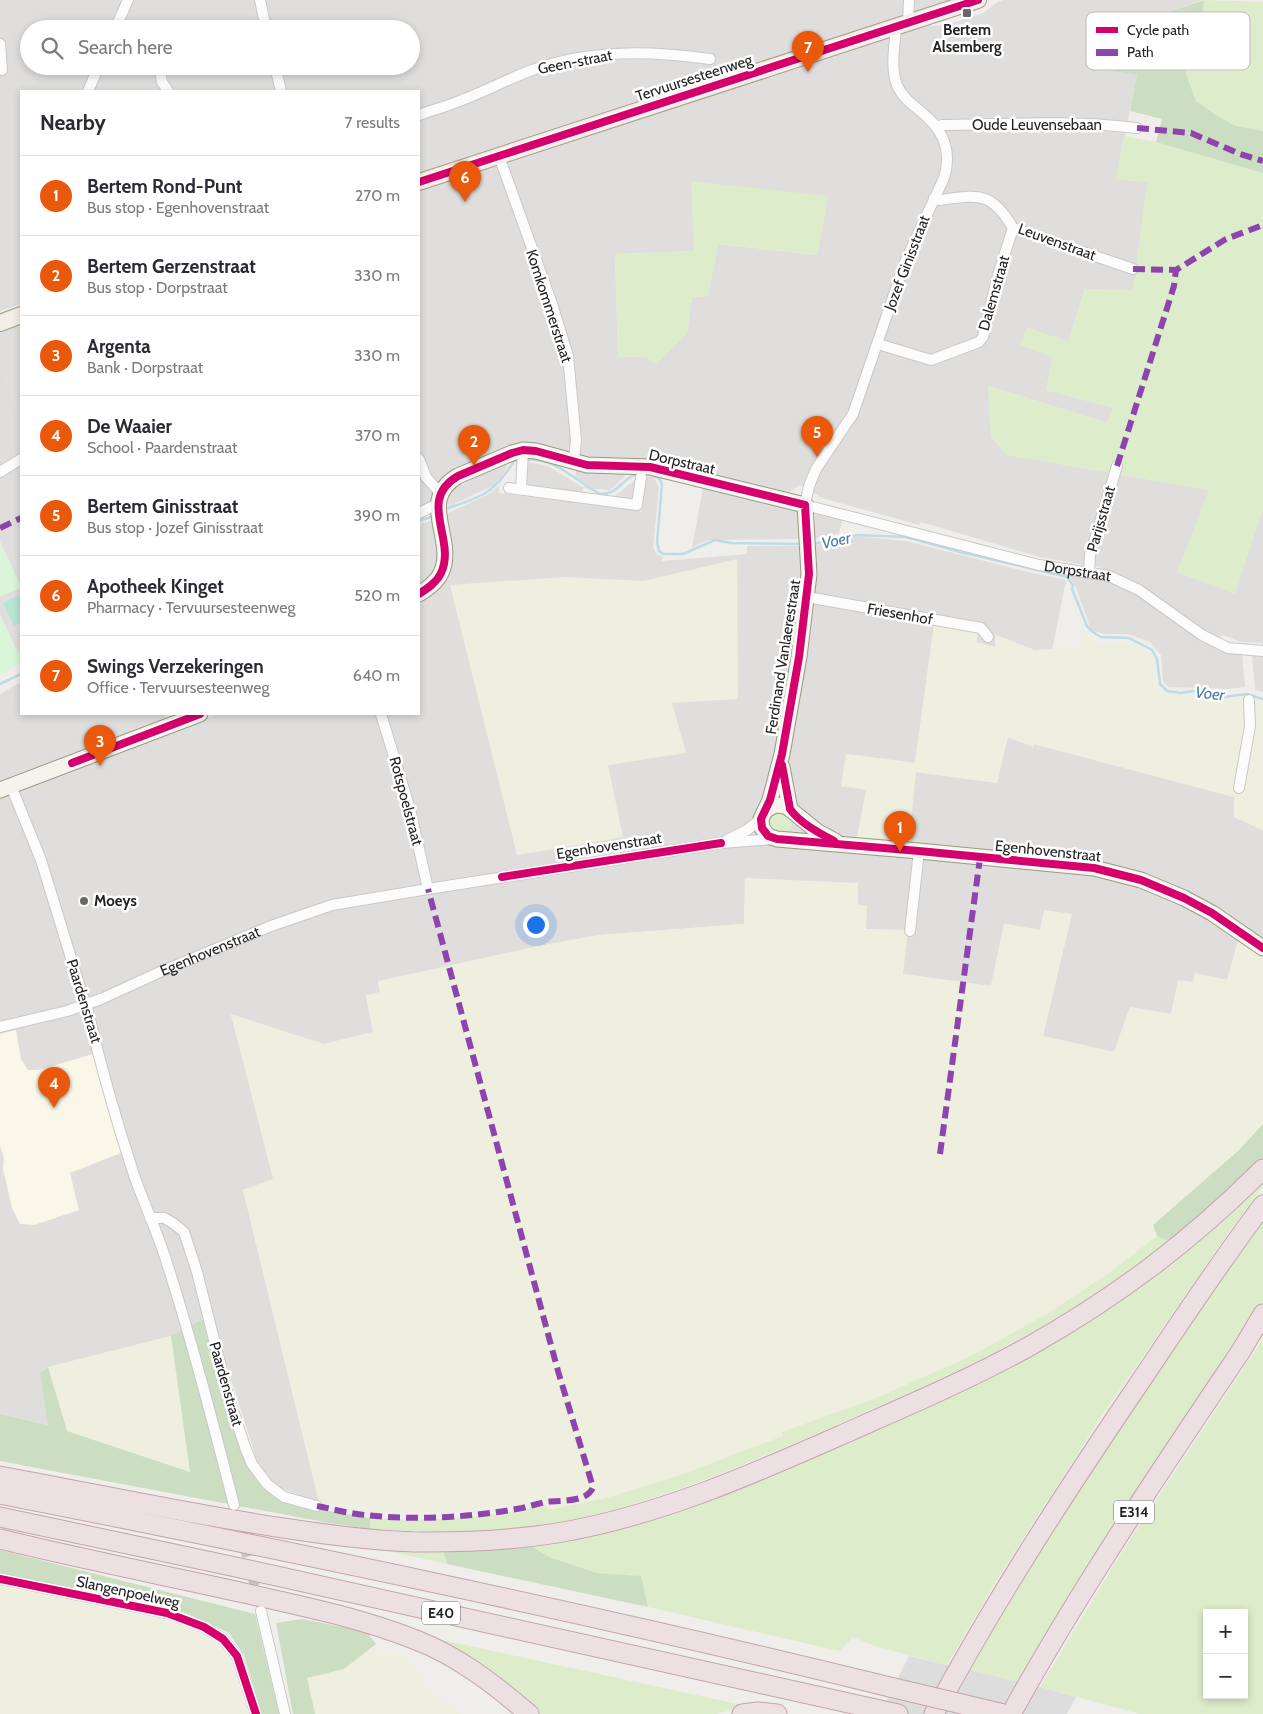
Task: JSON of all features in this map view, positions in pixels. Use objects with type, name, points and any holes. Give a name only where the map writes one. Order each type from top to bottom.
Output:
[{"type":"highway","points":[[0,1476],[184,1512],[374,1540],[423,1542],[509,1539],[558,1533],[616,1520],[698,1494],[767,1467],[913,1403],[1026,1348],[1104,1301],[1162,1260],[1215,1216],[1263,1169]]},
{"type":"highway","points":[[934,1714],[962,1661],[1033,1543],[1233,1245],[1263,1205]]},
{"type":"highway","name":"E314","points":[[1011,1714],[1036,1668],[1089,1581],[1241,1352],[1263,1314]]},
{"type":"highway","name":"E40","points":[[0,1494],[388,1573],[748,1652],[1004,1714]]},
{"type":"highway","name":"E40","points":[[0,1517],[890,1712]]},
{"type":"highway","points":[[0,1539],[282,1602],[382,1628],[417,1640],[454,1659],[487,1680],[530,1714]]},
{"type":"highway","points":[[742,1714],[758,1712],[777,1714]]},
{"type":"main road","name":"Tervuursesteenweg","points":[[420,182],[978,0]]},
{"type":"main road","points":[[0,323],[20,315]]},
{"type":"street","points":[[120,20],[128,0]]},
{"type":"street","points":[[260,0],[264,20]]},
{"type":"street","name":"Jozef Ginisstraat","points":[[805,505],[809,486],[816,469],[853,414],[905,262],[948,166],[946,149],[937,128],[930,119],[907,100],[897,86],[894,77],[894,64],[909,0]]},
{"type":"street","points":[[0,44],[2,70]]},
{"type":"street","name":"Geen-straat","points":[[420,115],[461,101],[533,70],[582,58],[607,54],[628,54],[679,55],[710,59]]},
{"type":"street","points":[[88,90],[95,75]]},
{"type":"street","points":[[161,75],[162,82],[167,90]]},
{"type":"street","points":[[277,75],[281,90]]},
{"type":"street","name":"Oude Leuvensebaan","points":[[937,128],[942,124],[1026,123],[1104,124],[1137,128]]},
{"type":"street","name":"Komkommerstraat","points":[[499,156],[552,304],[568,356],[576,440],[574,461]]},
{"type":"street","name":"Leuvenstraat","points":[[934,198],[940,200],[979,196],[990,199],[1008,218],[1014,228],[1132,269]]},
{"type":"street","name":"Dalemstraat","points":[[878,344],[931,360],[979,342],[983,337],[998,275],[1014,228]]},
{"type":"street","name":"Dorpstraat","points":[[438,498],[449,482],[458,476],[507,454],[543,452],[574,461],[606,467],[650,467],[1039,565],[1109,576],[1139,590],[1202,636],[1228,648],[1263,651]]},
{"type":"street","points":[[521,490],[523,453]]},
{"type":"street","points":[[0,472],[20,460]]},
{"type":"street","points":[[420,462],[438,498],[444,553],[444,565],[441,574],[434,583],[420,593]]},
{"type":"street","name":"Parijsstraat","points":[[1089,573],[1090,555],[1117,466]]},
{"type":"street","name":"Dorpstraat","points":[[509,488],[638,505],[641,477]]},
{"type":"street","points":[[420,512],[438,498]]},
{"type":"street","name":"Ferdinand Vanlaerestraat","points":[[764,814],[771,797],[782,754],[798,666],[809,566],[805,505]]},
{"type":"street","name":"Friesenhof","points":[[807,597],[981,628],[988,637]]},
{"type":"street","points":[[1239,788],[1250,726],[1249,700]]},
{"type":"street","points":[[6,788],[197,715]]},
{"type":"street","name":"Rotspoelstraat","points":[[381,715],[410,809],[428,888]]},
{"type":"street","name":"Ferdinand Vanlaerestraat","points":[[782,754],[782,772],[792,812]]},
{"type":"street","name":"Paardenstraat","points":[[6,788],[41,860],[86,1004],[134,1176],[158,1235],[193,1347],[234,1505]]},
{"type":"street","points":[[780,805],[792,812],[796,824],[787,837],[780,839],[768,836],[762,828],[764,814],[770,807],[780,805]]},
{"type":"street","name":"Egenhovenstraat","points":[[792,812],[820,833],[841,844]]},
{"type":"street","name":"Egenhovenstraat","points":[[721,843],[747,830],[764,814]]},
{"type":"street","name":"Egenhovenstraat","points":[[0,1027],[67,1011],[271,926],[332,905],[428,888],[721,843],[780,839],[1094,868],[1141,880],[1184,898],[1212,913],[1263,948]]},
{"type":"street","points":[[910,931],[919,851]]},
{"type":"street","name":"Paardenstraat","points":[[150,1218],[164,1218],[184,1232],[197,1272],[228,1394],[252,1464],[267,1484],[284,1497],[317,1506]]},
{"type":"street","name":"Slangenpoelweg","points":[[0,1578],[167,1613],[204,1626],[223,1639],[237,1656],[256,1714]]},
{"type":"street","points":[[261,1611],[285,1714]]},
{"type":"shaded area","points":[[0,0],[953,0],[420,175],[420,90],[20,90],[20,304],[0,311]]},
{"type":"shaded area","points":[[1004,0],[1202,0],[1168,12],[1086,12],[1086,70],[1132,70],[1137,75],[1116,179],[1148,182],[1133,291],[1085,289],[1068,342],[1028,328],[1020,345],[1053,357],[1046,390],[1114,408],[1107,423],[989,386],[990,426],[992,438],[1007,455],[1210,490],[1177,572],[1235,593],[1263,508],[1263,645],[1261,643],[1241,642],[1223,635],[1213,645],[1231,653],[1242,655],[1245,687],[1226,689],[1169,687],[1163,680],[1161,655],[1150,642],[1128,634],[1104,634],[1094,631],[1090,627],[1077,590],[1069,575],[1074,574],[1098,579],[1101,567],[1096,566],[1087,555],[1084,565],[1040,557],[921,522],[919,525],[822,498],[800,485],[789,492],[787,506],[798,511],[800,539],[707,540],[692,548],[706,472],[680,466],[679,463],[654,459],[598,460],[629,472],[610,490],[583,488],[582,493],[529,485],[526,481],[528,462],[548,466],[582,487],[591,487],[575,476],[577,468],[596,460],[535,444],[447,473],[452,490],[510,460],[502,476],[492,486],[452,505],[429,502],[420,506],[420,189],[925,26],[946,25],[983,13]],"holes":[[[828,196],[817,255],[718,244],[708,296],[692,297],[687,333],[656,364],[646,357],[618,357],[615,254],[695,251]]]},
{"type":"shaded area","points":[[20,321],[20,585],[0,541],[0,329]]},
{"type":"shaded area","points":[[16,334],[20,346],[20,428],[0,364],[0,339]]},
{"type":"shaded area","points":[[646,476],[654,477],[659,487],[653,547],[657,554],[663,557],[662,561],[747,554],[747,546],[801,546],[801,574],[815,565],[816,545],[855,536],[906,541],[1066,580],[1044,692],[996,635],[995,647],[976,642],[978,632],[934,625],[915,763],[847,754],[916,772],[997,783],[1007,737],[1033,746],[1034,744],[1234,797],[1234,817],[1263,830],[1263,942],[1244,929],[1227,980],[1195,974],[1193,982],[1171,1014],[1130,1007],[1114,1052],[1043,1036],[1071,914],[1040,930],[1004,924],[991,986],[903,974],[866,929],[866,906],[745,878],[744,924],[599,935],[539,946],[378,982],[380,993],[366,996],[373,1032],[324,1044],[231,1015],[274,1179],[243,1190],[319,1502],[280,1488],[268,1478],[257,1461],[211,1315],[171,1336],[48,1367],[40,1373],[49,1425],[0,1414],[0,694],[20,683],[20,715],[164,715],[171,732],[215,715],[420,715],[420,524],[432,521],[430,515],[420,518],[420,509],[423,515],[430,512],[433,520],[489,494],[499,486],[499,493],[641,511]]},
{"type":"shaded area","points":[[637,478],[637,505],[609,501]]},
{"type":"shaded area","points":[[815,512],[843,518],[839,533],[833,536],[814,539]]},
{"type":"shaded area","points":[[20,587],[20,654],[0,615],[0,597]]},
{"type":"shaded area","points":[[1252,655],[1263,656],[1263,692],[1255,690]]},
{"type":"shaded area","points":[[16,1030],[21,1059],[28,1070],[38,1070],[93,1054],[121,1153],[70,1173],[79,1210],[34,1225],[20,1224],[12,1208],[3,1169],[4,1158],[0,1146],[0,1034]]},
{"type":"green space","points":[[1204,0],[1263,2],[1263,131],[1236,126],[1196,101],[1188,80],[1179,70],[1250,70],[1250,12],[1203,12]]},
{"type":"green space","points":[[1204,0],[1203,12],[1168,12]]},
{"type":"green space","points":[[1110,70],[1184,70],[1196,101],[1236,126],[1263,131],[1263,173],[1156,142],[1162,119],[1130,111],[1137,75]]},
{"type":"green space","points":[[1124,136],[1156,142],[1263,173],[1263,508],[1235,594],[1177,572],[1209,490],[1007,455],[992,438],[988,386],[1107,423],[1114,408],[1046,390],[1053,357],[1020,345],[1027,328],[1068,341],[1085,289],[1133,290],[1147,182],[1116,179]]},
{"type":"green space","points":[[691,181],[828,196],[817,255],[719,244],[708,296],[692,297],[687,333],[656,364],[646,357],[618,357],[615,254],[694,251]]},
{"type":"green space","points":[[0,541],[20,587],[0,597]]},
{"type":"green space","points":[[737,559],[738,699],[672,703],[686,753],[608,765],[623,837],[517,855],[450,585],[566,577],[644,581]]},
{"type":"green space","points":[[20,594],[20,623],[14,626],[3,603]]},
{"type":"green space","points":[[0,615],[20,654],[20,664],[0,675]]},
{"type":"green space","points":[[934,625],[978,632],[976,643],[995,647],[996,635],[1035,650],[1080,647],[1084,632],[1090,639],[1099,644],[1128,644],[1140,647],[1149,654],[1157,691],[1171,696],[1202,697],[1215,701],[1252,697],[1263,704],[1263,830],[1234,817],[1234,797],[1034,744],[1033,747],[1008,737],[997,783],[916,772],[909,842],[857,837],[866,790],[841,786],[846,754],[915,763]]},
{"type":"green space","points":[[780,809],[792,819],[791,828],[784,833],[776,833],[769,827],[769,818]]},
{"type":"green space","points":[[745,878],[858,883],[858,905],[867,906],[866,929],[908,930],[903,974],[991,986],[1004,924],[1040,930],[1044,910],[1072,914],[1043,1036],[1114,1052],[1130,1007],[1171,1014],[1178,980],[1193,982],[1195,973],[1227,980],[1238,940],[1263,958],[1263,1124],[1238,1151],[1153,1224],[1157,1236],[1106,1275],[1047,1314],[967,1358],[876,1398],[783,1432],[783,1436],[675,1477],[606,1498],[547,1510],[544,1498],[513,1505],[448,1511],[389,1512],[319,1502],[243,1190],[273,1179],[231,1014],[324,1044],[373,1032],[366,995],[380,992],[378,981],[599,935],[744,924]]},
{"type":"green space","points":[[1263,1124],[1263,1158],[1223,1196],[1169,1241],[1157,1236],[1153,1225],[1238,1151]]},
{"type":"green space","points":[[1263,1179],[1263,1186],[1105,1411],[1001,1573],[947,1665],[874,1646],[853,1637],[839,1651],[648,1607],[640,1576],[597,1573],[549,1557],[529,1545],[632,1522],[975,1382]]},
{"type":"green space","points":[[1263,1214],[1263,1302],[1022,1683],[967,1670],[1036,1553]]},
{"type":"green space","points":[[1157,1236],[1169,1241],[1066,1313],[996,1352],[912,1392],[698,1482],[632,1504],[541,1525],[468,1531],[370,1529],[370,1518],[458,1518],[503,1513],[546,1505],[547,1510],[606,1498],[675,1477],[783,1436],[782,1432],[876,1398],[967,1358],[1047,1314],[1106,1275]]},
{"type":"green space","points":[[211,1315],[249,1466],[271,1495],[299,1506],[370,1518],[370,1529],[329,1523],[0,1461],[0,1414],[48,1425],[40,1373],[48,1367],[67,1431],[190,1472],[171,1336]]},
{"type":"green space","points":[[171,1336],[191,1472],[67,1431],[48,1367]]},
{"type":"green space","points":[[1263,1339],[1263,1714],[1140,1714],[1040,1687],[1123,1550]]},
{"type":"green space","points":[[360,1545],[443,1549],[447,1564]]},
{"type":"green space","points":[[529,1545],[549,1557],[597,1573],[641,1576],[648,1607],[447,1564],[443,1549]]},
{"type":"green space","points":[[0,1550],[255,1614],[279,1714],[262,1714],[244,1655],[229,1633],[186,1613],[0,1574]]},
{"type":"green space","points":[[0,1585],[169,1622],[202,1634],[227,1656],[247,1714],[0,1714]]},
{"type":"green space","points":[[302,1619],[367,1632],[376,1644],[344,1669],[307,1678],[315,1714],[293,1714],[276,1623]]},
{"type":"green space","points":[[433,1638],[747,1706],[716,1714],[536,1714]]},
{"type":"green space","points":[[404,1653],[428,1690],[462,1714],[315,1714],[307,1678],[344,1669],[362,1655]]},
{"type":"pier","points":[[909,1656],[1076,1697],[1067,1714],[880,1714]]},
{"type":"waterway","name":"Voer","points":[[525,460],[536,460],[556,466],[600,494],[612,492],[629,478],[639,474]]},
{"type":"waterway","name":"Voer","points":[[445,509],[477,498],[485,493],[499,481],[514,461],[520,461]]},
{"type":"waterway","name":"Voer","points":[[652,475],[659,478],[662,484],[657,542],[659,551],[663,554],[683,554],[715,540],[731,543],[802,544]]},
{"type":"waterway","name":"Voer","points":[[420,521],[431,517]]},
{"type":"waterway","name":"Voer","points":[[813,544],[857,535],[906,537],[960,552],[1067,577],[1073,585],[1072,589],[1087,626],[1101,637],[1129,638],[1152,650],[1157,659],[1160,684],[1167,691],[1181,693],[1193,691],[1223,697],[1247,694],[1263,699]]},
{"type":"waterway","name":"Voer","points":[[0,684],[20,674]]},
{"type":"tunnel","points":[[237,1518],[258,1598]]},
{"type":"marked path","points":[[1137,128],[1191,133],[1240,154],[1263,161]]},
{"type":"marked path","points":[[1133,269],[1176,270],[1226,239],[1263,225]]},
{"type":"marked path","points":[[1117,466],[1174,286],[1176,270]]},
{"type":"marked path","points":[[0,528],[20,518]]},
{"type":"marked path","points":[[940,1154],[980,858]]},
{"type":"marked path","points":[[317,1506],[354,1514],[385,1517],[465,1516],[579,1498],[585,1496],[593,1487],[558,1371],[428,889]]},
{"type":"cycle path","points":[[420,182],[978,0]]},
{"type":"cycle path","points":[[420,593],[437,579],[445,560],[445,547],[438,509],[440,497],[446,486],[458,476],[523,450],[536,451],[587,465],[650,467],[805,505],[809,574],[799,657],[782,754],[770,800],[761,819],[762,828],[768,836],[777,839],[1094,868],[1141,880],[1184,898],[1212,913],[1263,948]]},
{"type":"cycle path","points":[[72,763],[197,715]]},
{"type":"cycle path","points":[[782,765],[790,809],[804,823],[834,841]]},
{"type":"cycle path","points":[[502,877],[721,843]]},
{"type":"cycle path","points":[[0,1579],[167,1613],[204,1627],[223,1639],[237,1656],[256,1714]]},
{"type":"place","name":"Bertem Alsemberg","points":[[967,13]]},
{"type":"place","name":"Swings Verzekeringen","points":[[808,72]]},
{"type":"place","name":"Apotheek Kinget","points":[[465,202]]},
{"type":"place","name":"Bertem Ginisstraat","points":[[817,457]]},
{"type":"place","name":"Bertem Gerzenstraat","points":[[474,466]]},
{"type":"place","name":"Argenta","points":[[100,766]]},
{"type":"place","name":"Bertem Rond-Punt","points":[[900,852]]},
{"type":"place","name":"Moeys","points":[[84,901]]},
{"type":"place","name":"De Waaier","points":[[54,1108]]}]
